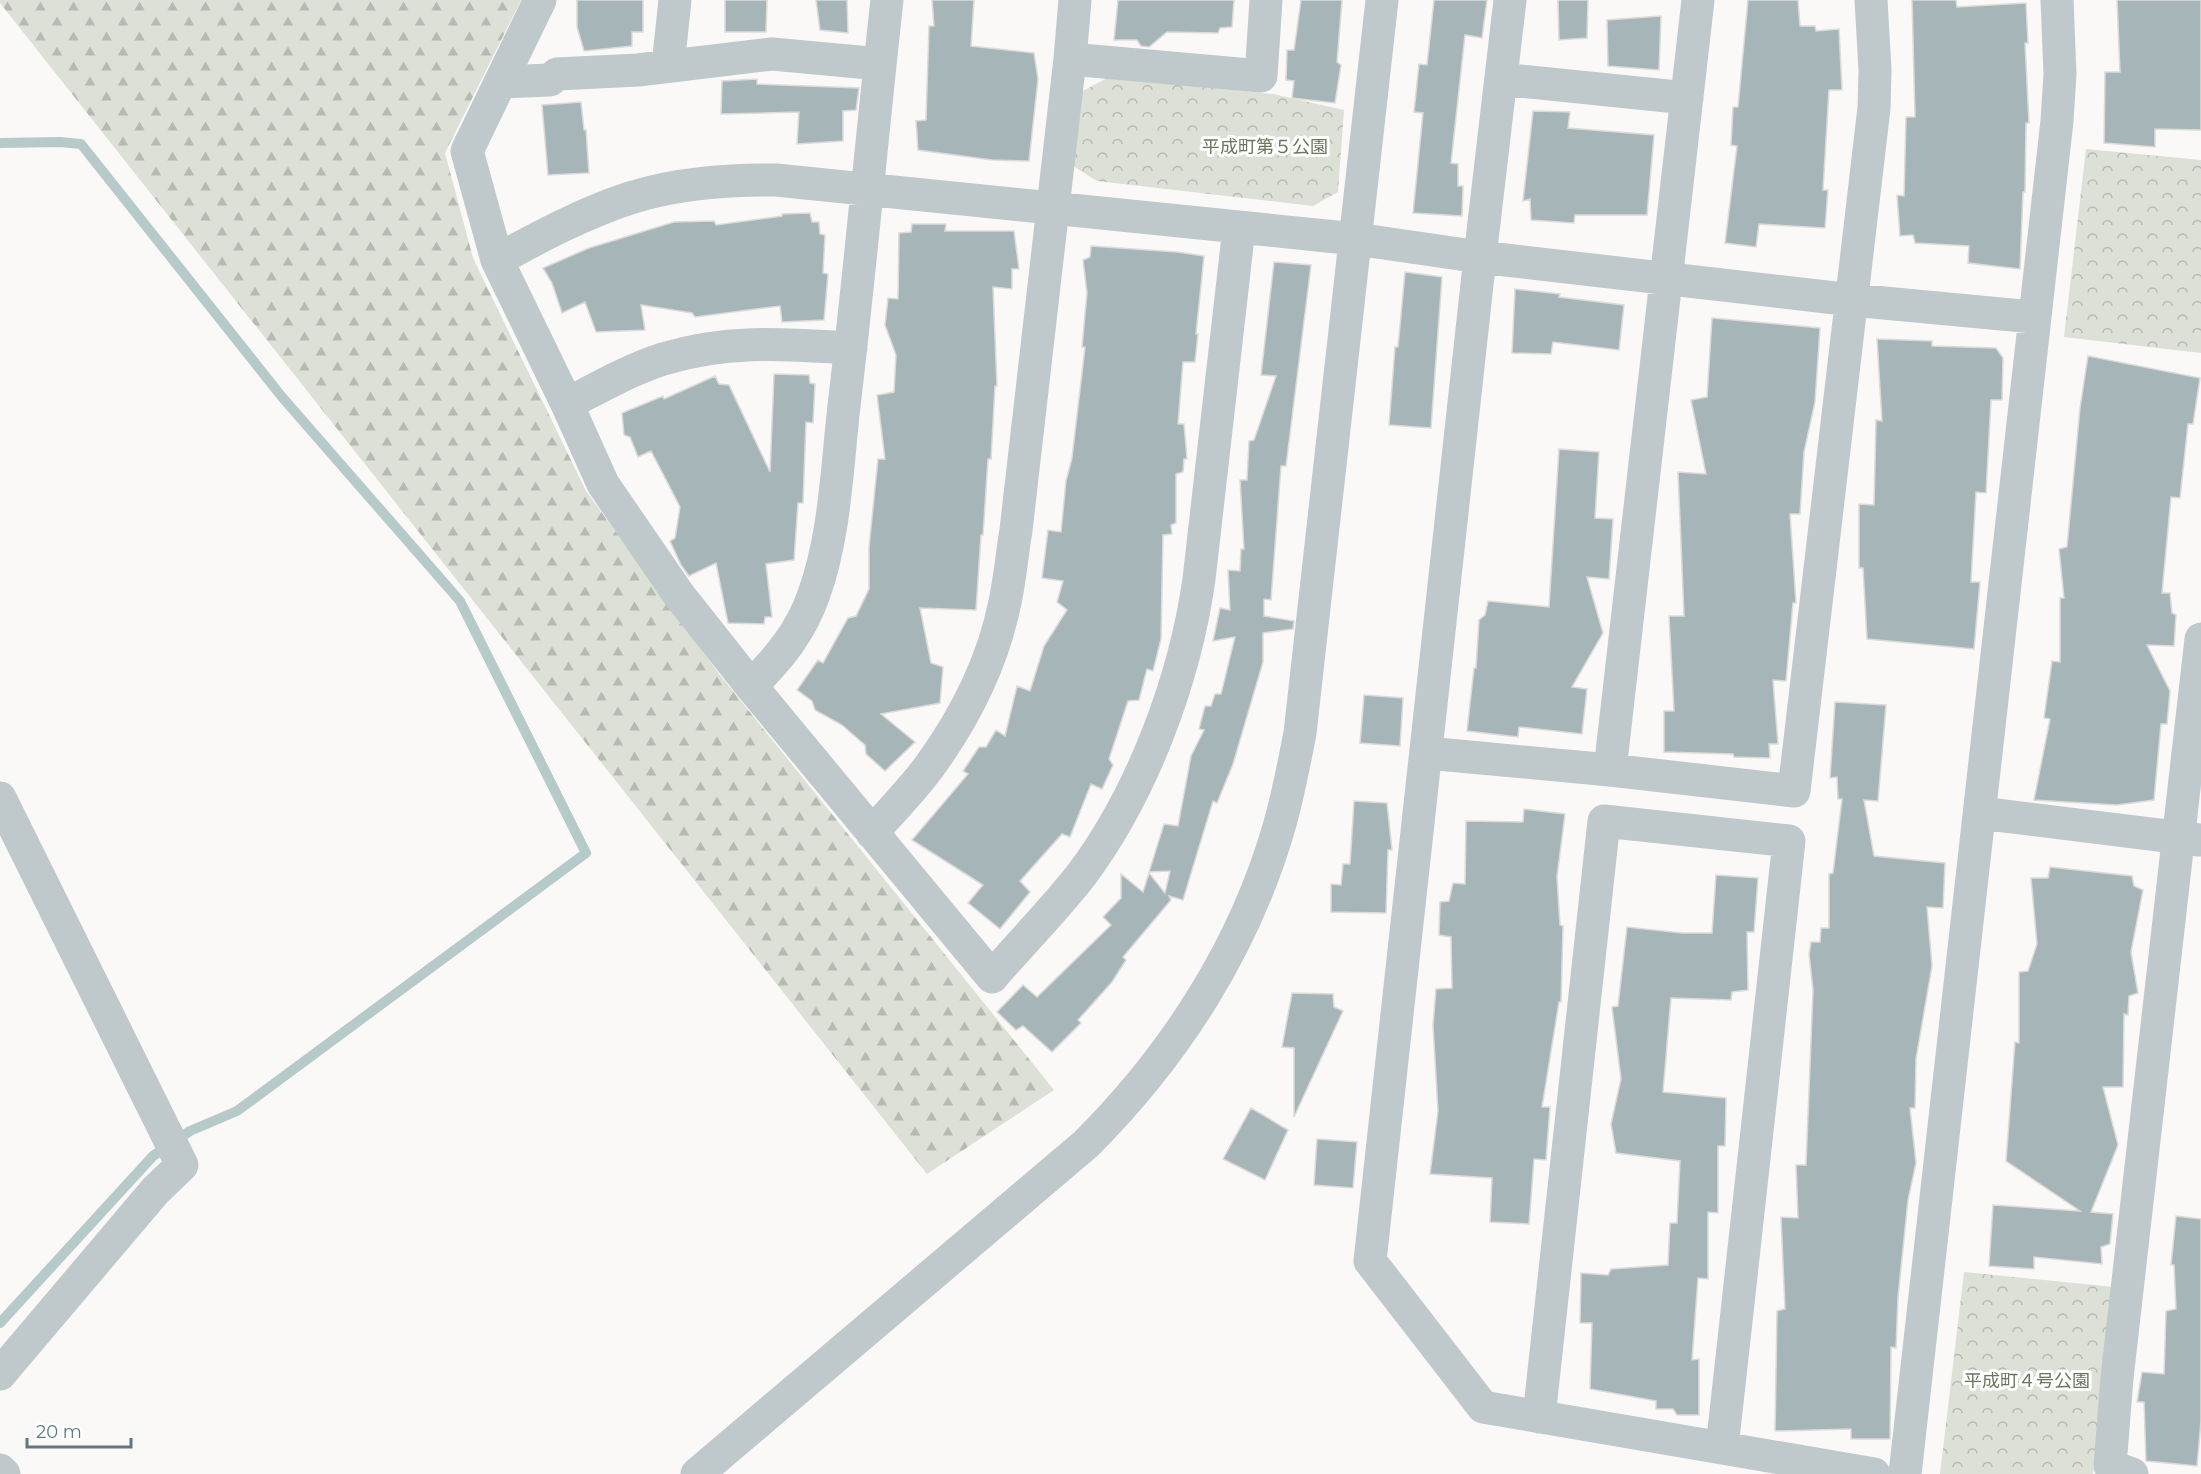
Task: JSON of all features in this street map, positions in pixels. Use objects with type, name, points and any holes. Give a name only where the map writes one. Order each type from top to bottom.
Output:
[{"type":"street","points":[[540,0],[467,151],[497,260],[603,484],[679,595],[751,686],[992,977],[1081,874],[1106,838],[1156,740],[1179,673],[1194,614],[1239,228]]},
{"type":"street","points":[[668,66],[675,0]]},
{"type":"street","points":[[751,686],[779,657],[801,623],[824,565],[851,348],[888,0]]},
{"type":"street","points":[[872,833],[927,769],[948,738],[971,697],[998,629],[1005,603],[1016,530],[1075,0]]},
{"type":"street","points":[[1070,59],[1261,76],[1266,0]]},
{"type":"street","points":[[697,1474],[1086,1144],[1141,1086],[1185,1027],[1221,967],[1254,899],[1279,826],[1300,733],[1382,0]]},
{"type":"street","points":[[1510,0],[1370,1262],[1483,1407],[1874,1474]]},
{"type":"street","points":[[1610,770],[1698,0]]},
{"type":"street","points":[[1427,753],[1610,770],[1794,791],[1874,108],[1875,70],[1870,0]]},
{"type":"street","points":[[1905,1474],[2058,110],[2060,74],[2057,0]]},
{"type":"street","points":[[501,82],[550,80],[557,74],[638,70],[772,54],[880,64]]},
{"type":"street","points":[[1501,78],[1687,98]]},
{"type":"street","points":[[497,260],[538,237],[612,204],[656,192],[714,182],[776,180],[1356,239],[1480,257],[1852,300],[2034,316]]},
{"type":"street","points":[[567,404],[634,370],[695,350],[722,345],[764,343],[851,348]]},
{"type":"street","points":[[2132,1474],[2110,1466],[2117,1378],[2190,839],[2201,639]]},
{"type":"street","points":[[0,798],[182,1165],[155,1191],[0,1374]]},
{"type":"street","points":[[1980,813],[2190,839]]},
{"type":"street","points":[[1539,1417],[1604,821],[1789,841],[1722,1448]]},
{"type":"street","points":[[0,1470],[4,1474]]},
{"type":"green space","points":[[0,0],[521,0],[445,153],[473,258],[586,491],[720,675],[1054,1090],[927,1174],[0,3]]},
{"type":"green space","name":"平成町第５公園","points":[[1109,77],[1273,94],[1344,110],[1338,192],[1313,206],[1097,181],[1073,166],[1079,93]]},
{"type":"green space","points":[[2086,149],[2201,160],[2201,353],[2064,337]]},
{"type":"green space","name":"平成町４号公園","points":[[1964,1272],[2114,1287],[2093,1474],[1940,1474]]},
{"type":"building","points":[[577,0],[643,0],[643,32],[632,32],[632,46],[584,51],[577,27]]},
{"type":"building","points":[[725,0],[767,0],[766,32],[725,32]]},
{"type":"building","points":[[816,0],[847,0],[848,33],[820,30]]},
{"type":"building","points":[[932,0],[974,0],[971,46],[1034,53],[1038,79],[1029,161],[992,160],[918,150],[916,121],[926,120],[929,26],[934,26]]},
{"type":"building","points":[[1118,0],[1234,0],[1232,27],[1220,28],[1218,33],[1167,32],[1149,47],[1141,46],[1137,40],[1114,40]]},
{"type":"building","points":[[1301,0],[1342,0],[1337,62],[1341,65],[1335,103],[1292,98],[1294,81],[1286,80],[1287,50],[1294,50]]},
{"type":"building","points":[[1434,0],[1487,0],[1482,38],[1465,35],[1451,163],[1458,164],[1458,186],[1463,186],[1462,216],[1413,213],[1423,113],[1414,112],[1419,64],[1427,65]]},
{"type":"building","points":[[1558,0],[1588,0],[1587,38],[1559,40]]},
{"type":"building","points":[[1748,0],[1798,0],[1800,26],[1815,26],[1816,31],[1839,29],[1842,90],[1829,90],[1823,190],[1828,190],[1825,228],[1759,224],[1756,247],[1725,243],[1737,146],[1731,145],[1733,107],[1738,107]]},
{"type":"building","points":[[1912,0],[1956,0],[1957,7],[2026,3],[2028,43],[2025,43],[2029,123],[2026,123],[2025,192],[2023,192],[2020,269],[1968,263],[1969,246],[1915,243],[1913,235],[1900,236],[1897,195],[1904,196],[1906,117],[1915,117]]},
{"type":"building","points":[[2117,0],[2201,0],[2201,130],[2155,129],[2155,147],[2104,143],[2105,72],[2120,72]]},
{"type":"building","points":[[1661,16],[1659,70],[1608,66],[1607,20]]},
{"type":"building","points":[[757,79],[757,84],[859,88],[856,110],[843,111],[843,141],[797,144],[799,112],[721,114],[722,81]]},
{"type":"building","points":[[581,102],[584,130],[586,130],[589,173],[548,175],[542,105]]},
{"type":"building","points":[[1533,111],[1570,112],[1568,128],[1654,135],[1647,215],[1575,215],[1574,223],[1531,220],[1530,199],[1523,201]]},
{"type":"building","points":[[810,213],[812,222],[819,222],[820,234],[825,235],[823,273],[828,274],[824,320],[782,322],[780,306],[695,317],[692,313],[641,305],[645,330],[596,332],[585,302],[562,313],[552,283],[543,268],[589,248],[674,222],[714,221],[716,225],[782,216],[782,214]]},
{"type":"building","points":[[912,224],[946,224],[945,231],[1014,231],[1019,269],[1012,269],[1012,289],[993,287],[997,386],[995,386],[991,459],[988,459],[976,610],[920,608],[931,663],[943,667],[940,703],[881,714],[915,742],[885,771],[866,754],[865,745],[842,725],[815,710],[812,701],[797,690],[818,660],[823,663],[848,618],[856,616],[869,589],[869,547],[878,459],[885,459],[877,395],[894,392],[896,355],[885,325],[888,298],[898,299],[899,233],[911,232]]},
{"type":"building","points":[[1091,246],[1204,256],[1195,362],[1183,362],[1178,424],[1184,424],[1187,459],[1184,459],[1183,472],[1176,474],[1176,523],[1171,525],[1172,534],[1163,535],[1161,639],[1153,671],[1147,669],[1139,700],[1128,701],[1109,759],[1113,765],[1102,789],[1091,784],[1070,837],[1062,834],[1020,881],[1030,892],[1000,929],[968,903],[983,885],[912,840],[968,774],[963,771],[979,747],[986,747],[996,730],[1005,736],[1017,686],[1030,691],[1044,646],[1067,610],[1057,602],[1063,581],[1042,578],[1048,530],[1061,532],[1066,481],[1072,458],[1085,347],[1082,347],[1087,293],[1083,260],[1090,257]]},
{"type":"building","points":[[1274,262],[1311,265],[1286,466],[1281,466],[1271,600],[1264,599],[1264,616],[1294,621],[1293,629],[1263,633],[1263,662],[1233,764],[1217,803],[1213,801],[1183,900],[1169,896],[1171,900],[1123,957],[1126,960],[1112,982],[1078,1020],[1081,1023],[1052,1052],[1023,1026],[1016,1030],[997,1012],[1023,985],[1037,997],[1111,925],[1103,917],[1121,898],[1121,874],[1143,892],[1149,873],[1165,893],[1170,871],[1149,872],[1164,824],[1178,826],[1191,756],[1204,730],[1199,729],[1205,706],[1211,706],[1215,694],[1221,694],[1235,637],[1213,641],[1220,608],[1230,610],[1228,570],[1240,571],[1241,549],[1244,549],[1240,480],[1247,480],[1249,441],[1254,440],[1276,376],[1261,375]]},
{"type":"building","points":[[1405,272],[1442,277],[1431,428],[1389,425],[1395,347],[1398,347]]},
{"type":"building","points":[[1515,289],[1624,305],[1619,350],[1553,342],[1551,354],[1512,353]]},
{"type":"building","points":[[1712,318],[1820,328],[1815,402],[1804,452],[1800,514],[1790,514],[1796,603],[1793,603],[1786,681],[1773,680],[1778,744],[1769,744],[1770,758],[1734,757],[1733,754],[1664,752],[1664,711],[1674,711],[1669,616],[1684,616],[1678,472],[1706,474],[1691,400],[1707,397]]},
{"type":"building","points":[[1877,339],[1932,341],[1932,346],[1996,348],[2003,358],[2002,400],[1991,400],[1986,493],[1976,492],[1971,582],[1980,582],[1974,649],[1867,639],[1863,568],[1859,568],[1859,504],[1874,505],[1876,420],[1882,421]]},
{"type":"building","points":[[2088,356],[2200,378],[2193,424],[2188,424],[2180,498],[2171,497],[2162,593],[2170,593],[2172,613],[2176,615],[2174,646],[2147,645],[2170,691],[2167,724],[2161,724],[2154,800],[2117,805],[2034,800],[2050,719],[2044,718],[2052,661],[2060,662],[2060,598],[2064,598],[2059,549],[2067,547],[2080,408]]},
{"type":"building","points":[[774,374],[809,375],[810,383],[815,384],[813,423],[806,422],[803,503],[798,503],[794,560],[766,564],[772,617],[765,617],[764,624],[728,623],[716,563],[689,576],[681,565],[670,541],[675,538],[680,507],[651,451],[638,457],[630,437],[624,435],[622,413],[663,396],[664,399],[715,376],[719,384],[729,385],[770,472]]},
{"type":"building","points":[[1559,449],[1599,452],[1595,518],[1613,519],[1609,579],[1587,577],[1603,633],[1572,687],[1587,689],[1582,734],[1519,727],[1518,737],[1467,731],[1474,668],[1476,668],[1479,620],[1485,615],[1488,601],[1549,607]]},
{"type":"building","points":[[1364,695],[1403,698],[1400,746],[1360,743]]},
{"type":"building","points":[[1835,702],[1886,705],[1878,801],[1864,800],[1874,856],[1945,863],[1943,908],[1927,907],[1932,966],[1916,1059],[1915,1108],[1910,1108],[1916,1163],[1908,1200],[1898,1297],[1896,1348],[1891,1347],[1890,1439],[1851,1439],[1851,1429],[1775,1431],[1777,1311],[1785,1309],[1781,1217],[1798,1218],[1796,1165],[1806,1165],[1813,990],[1809,954],[1811,942],[1820,942],[1821,928],[1829,928],[1829,874],[1833,873],[1842,799],[1838,799],[1837,777],[1830,778]]},
{"type":"building","points":[[1354,801],[1387,803],[1392,850],[1388,850],[1386,913],[1331,912],[1331,884],[1341,885],[1343,864],[1350,864]]},
{"type":"building","points":[[1524,809],[1565,814],[1557,877],[1560,925],[1563,926],[1561,1002],[1559,1002],[1542,1107],[1550,1107],[1546,1160],[1534,1159],[1529,1224],[1490,1222],[1492,1178],[1430,1174],[1438,1111],[1433,1025],[1436,989],[1452,988],[1451,937],[1439,935],[1440,902],[1449,901],[1453,883],[1465,884],[1466,821],[1523,822]]},
{"type":"building","points":[[2050,867],[2132,876],[2134,886],[2143,890],[2131,952],[2138,993],[2129,996],[2128,1015],[2124,1014],[2123,1087],[2103,1087],[2118,1145],[2091,1212],[2113,1214],[2110,1244],[2101,1247],[2102,1264],[2034,1257],[2034,1269],[1989,1266],[1993,1205],[2080,1211],[2006,1161],[2015,1042],[2019,1043],[2019,972],[2028,971],[2037,944],[2031,878],[2048,878]]},
{"type":"building","points":[[1716,875],[1758,878],[1754,932],[1747,932],[1748,990],[1732,992],[1731,1000],[1671,998],[1663,1092],[1726,1098],[1725,1146],[1718,1146],[1718,1213],[1708,1212],[1708,1279],[1698,1278],[1692,1360],[1699,1359],[1699,1415],[1677,1415],[1673,1409],[1656,1409],[1656,1401],[1590,1389],[1592,1323],[1580,1323],[1581,1273],[1608,1275],[1611,1269],[1668,1265],[1670,1223],[1677,1223],[1680,1161],[1616,1153],[1611,1124],[1621,1079],[1612,1007],[1618,1006],[1627,927],[1682,933],[1712,933]]},
{"type":"building","points":[[1292,993],[1333,994],[1334,1007],[1343,1011],[1294,1117],[1294,1048],[1282,1047]]},
{"type":"building","points":[[1251,1108],[1288,1130],[1265,1180],[1223,1159]]},
{"type":"building","points":[[1317,1139],[1357,1142],[1353,1188],[1314,1185]]},
{"type":"building","points":[[2176,1216],[2201,1219],[2201,1421],[2197,1466],[2146,1461],[2144,1402],[2137,1402],[2142,1372],[2164,1374],[2166,1311],[2176,1309],[2174,1265],[2171,1265]]},
{"type":"waterway","points":[[0,143],[81,144],[282,397],[460,601],[586,853],[237,1111],[190,1131],[153,1156],[0,1323]]}]
